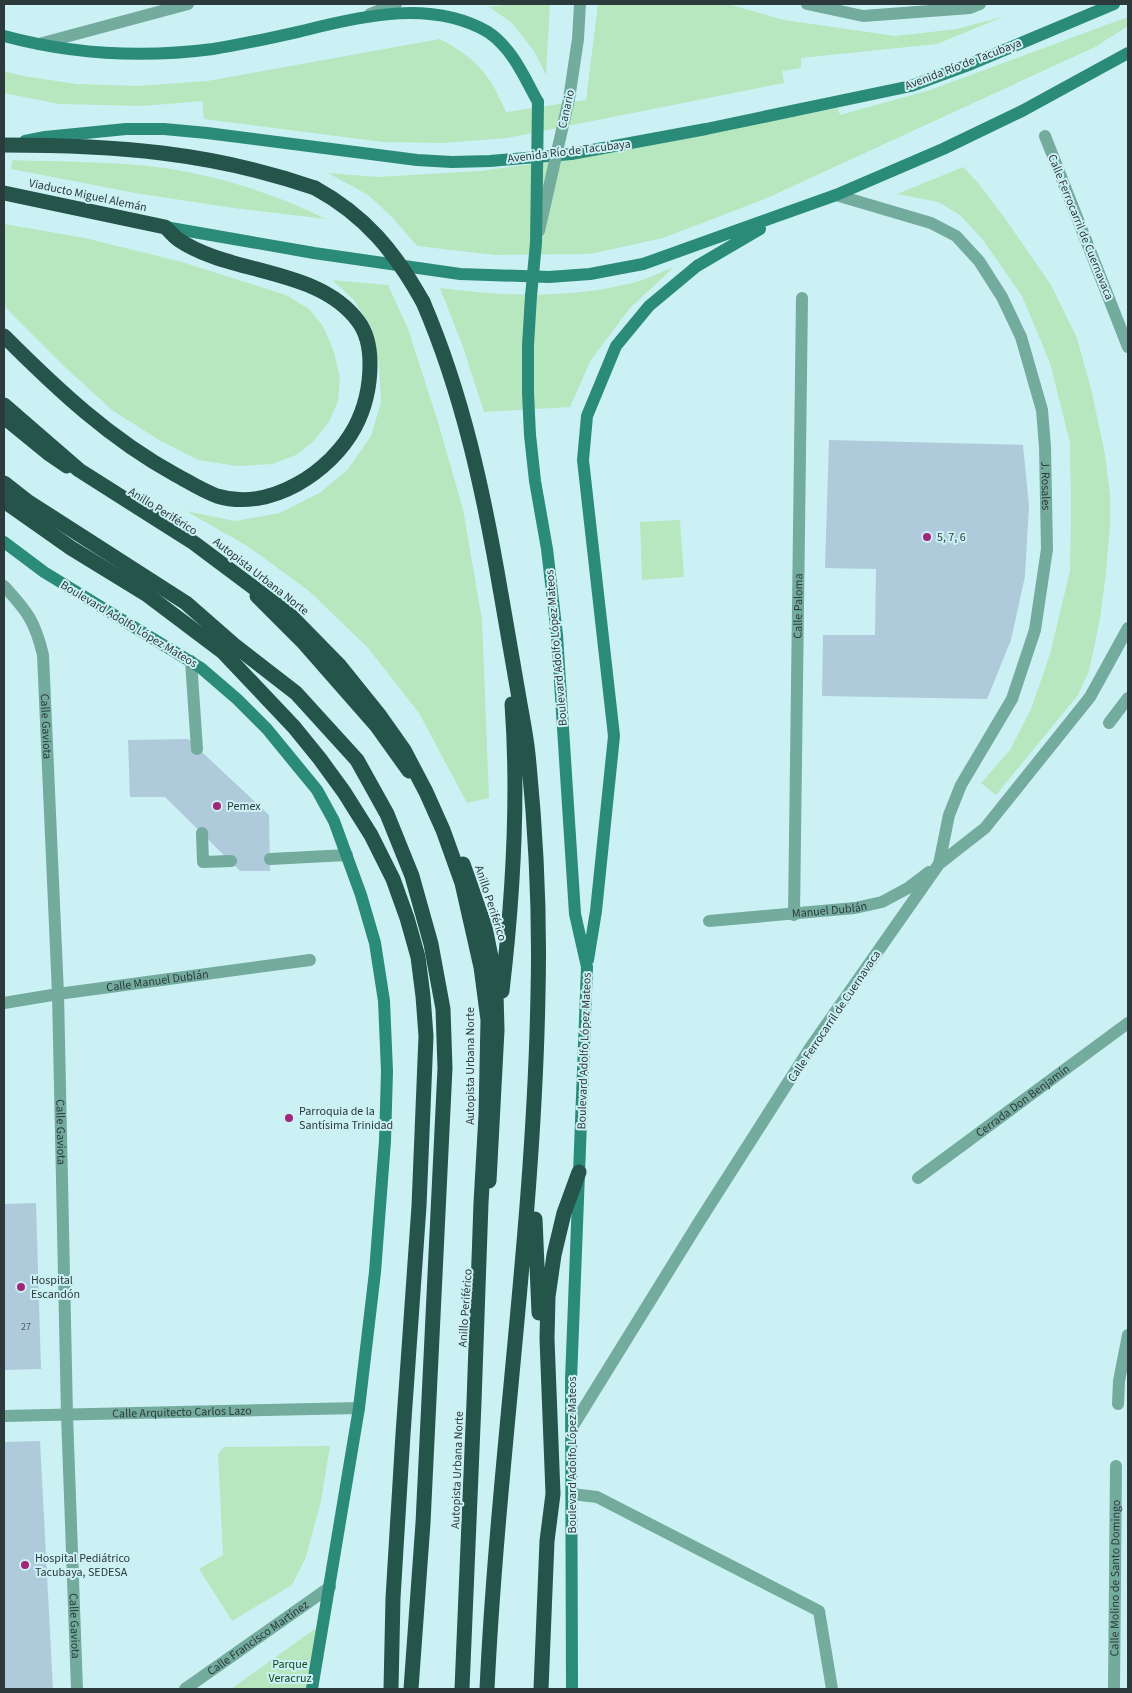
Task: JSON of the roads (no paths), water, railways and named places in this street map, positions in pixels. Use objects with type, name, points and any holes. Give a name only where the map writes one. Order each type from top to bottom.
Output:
[{"type":"highway","points":[[5,145],[60,145],[168,153],[234,164],[316,188],[339,201],[376,235],[410,278],[423,302],[442,349],[468,436],[490,529],[528,751],[537,887],[538,992],[531,1157],[524,1255],[496,1548],[486,1689]]},
{"type":"highway","name":"Viaducto Miguel Alemán","points":[[4,193],[165,227]]},
{"type":"highway","points":[[4,336],[51,384],[98,424],[151,462],[200,488],[218,496],[246,499],[262,498],[300,483],[331,458],[355,428],[364,405],[370,376],[370,351],[366,333],[358,320],[330,296],[298,281],[194,250],[177,239],[165,227]]},
{"type":"highway","name":"Autopista Urbana Norte","points":[[4,406],[79,470],[194,544],[288,614],[339,665],[380,716],[404,750],[429,799],[462,883],[480,958],[488,1020],[486,1115],[462,1689]]},
{"type":"highway","name":"Anillo Periférico","points":[[4,417],[48,453],[103,491],[206,556],[258,597],[304,643],[376,725],[403,761],[427,799],[463,866],[485,927],[492,956],[497,1030],[493,1139],[467,1473],[462,1689]]},
{"type":"highway","name":"Autopista Urbana Norte","points":[[4,483],[27,501],[186,603],[234,645],[296,693],[357,760],[387,814],[412,876],[431,944],[443,1009],[445,1068],[423,1523],[411,1689]]},
{"type":"highway","points":[[4,501],[71,548],[146,594],[223,652],[294,727],[344,792],[371,835],[393,879],[407,918],[418,957],[424,996],[426,1036],[419,1206],[393,1598],[391,1689]]},
{"type":"highway","points":[[497,1030],[506,955],[511,889],[514,795],[513,710],[507,626]]},
{"type":"highway","points":[[531,1157],[537,1255],[542,1454],[547,1541]]},
{"type":"highway","points":[[541,1689],[547,1541],[553,1494],[547,1339],[548,1297],[554,1255],[564,1213],[579,1172]]},
{"type":"main road","name":"Avenida Río de Tacubaya","points":[[5,145],[45,137],[126,129],[207,133],[398,158],[452,162],[490,161],[571,154],[706,129],[911,86],[971,64],[1114,4]]},
{"type":"main road","points":[[4,36],[39,44],[91,52],[130,54],[178,52],[254,42],[370,14],[393,11],[435,12],[454,15],[489,32],[514,59],[526,77],[538,102],[536,243]]},
{"type":"main road","points":[[165,227],[376,263],[460,274],[549,277],[590,274],[643,264],[836,195],[1014,115],[1128,53]]},
{"type":"main road","points":[[587,967],[596,911],[614,736],[583,460],[587,416],[616,346],[649,306],[696,266],[790,212]]},
{"type":"main road","name":"Boulevard Adolfo López Mateos","points":[[536,243],[528,355],[530,435],[535,481],[547,549],[557,635],[575,914],[587,967],[571,1380],[572,1689]]},
{"type":"main road","name":"Boulevard Adolfo López Mateos","points":[[4,542],[44,572],[201,668],[267,729],[317,790],[334,821],[376,944],[384,1001],[388,1071],[385,1141],[375,1272],[359,1408],[312,1689]]},
{"type":"street","points":[[39,44],[188,4]]},
{"type":"street","points":[[370,14],[396,4]]},
{"type":"street","name":"Canario","points":[[536,243],[569,99],[578,39],[580,4]]},
{"type":"street","points":[[807,4],[863,16],[970,8],[980,4]]},
{"type":"street","name":"Calle Ferrocarril de Cuernavaca","points":[[1045,136],[1128,347]]},
{"type":"street","name":"J. Rosales","points":[[836,195],[931,222],[956,236],[979,261],[1002,297],[1021,338],[1042,410],[1045,447],[1047,549],[1034,630],[1012,699],[961,785],[949,815],[939,864]]},
{"type":"street","name":"Calle Paloma","points":[[794,914],[802,298]]},
{"type":"street","name":"Calle Gaviota","points":[[4,586],[26,610],[39,635],[43,655],[58,994],[67,1415],[78,1689]]},
{"type":"street","name":"Calle Ferrocarril de Cuernavaca","points":[[571,1429],[699,1222],[810,1048],[939,864],[986,828],[1090,697],[1128,628]]},
{"type":"street","points":[[191,661],[197,748]]},
{"type":"street","points":[[1109,723],[1128,698]]},
{"type":"street","points":[[202,833],[203,862],[231,861]]},
{"type":"street","points":[[270,859],[347,855]]},
{"type":"street","name":"Manuel Dublán","points":[[709,921],[855,908],[882,902],[908,888],[939,864]]},
{"type":"street","name":"Calle Manuel Dublán","points":[[4,1003],[310,960]]},
{"type":"street","name":"Cerrada Don Benjamín","points":[[918,1178],[1128,1023]]},
{"type":"street","points":[[1118,1404],[1119,1381],[1128,1335]]},
{"type":"street","name":"Calle Arquitecto Carlos Lazo","points":[[4,1416],[359,1408]]},
{"type":"street","name":"Calle Molino de Santo Domingo","points":[[1114,1689],[1116,1466]]},
{"type":"street","points":[[572,1494],[596,1497],[819,1611],[832,1689]]},
{"type":"street","name":"Calle Francisco Martínez","points":[[185,1689],[330,1587]]},
{"type":"place","name":"5, 7, 6","points":[[927,537]]},
{"type":"place","name":"Pemex","points":[[217,806]]},
{"type":"place","name":"Parroquia de la Santísima Trinidad","points":[[289,1118]]},
{"type":"place","name":"Hospital Escandón","points":[[21,1287]]},
{"type":"place","name":"Hospital Pediátrico Tacubaya, SEDESA","points":[[25,1565]]},
{"type":"park label","name":"Parque Veracruz","points":[[290,1671]]}]
